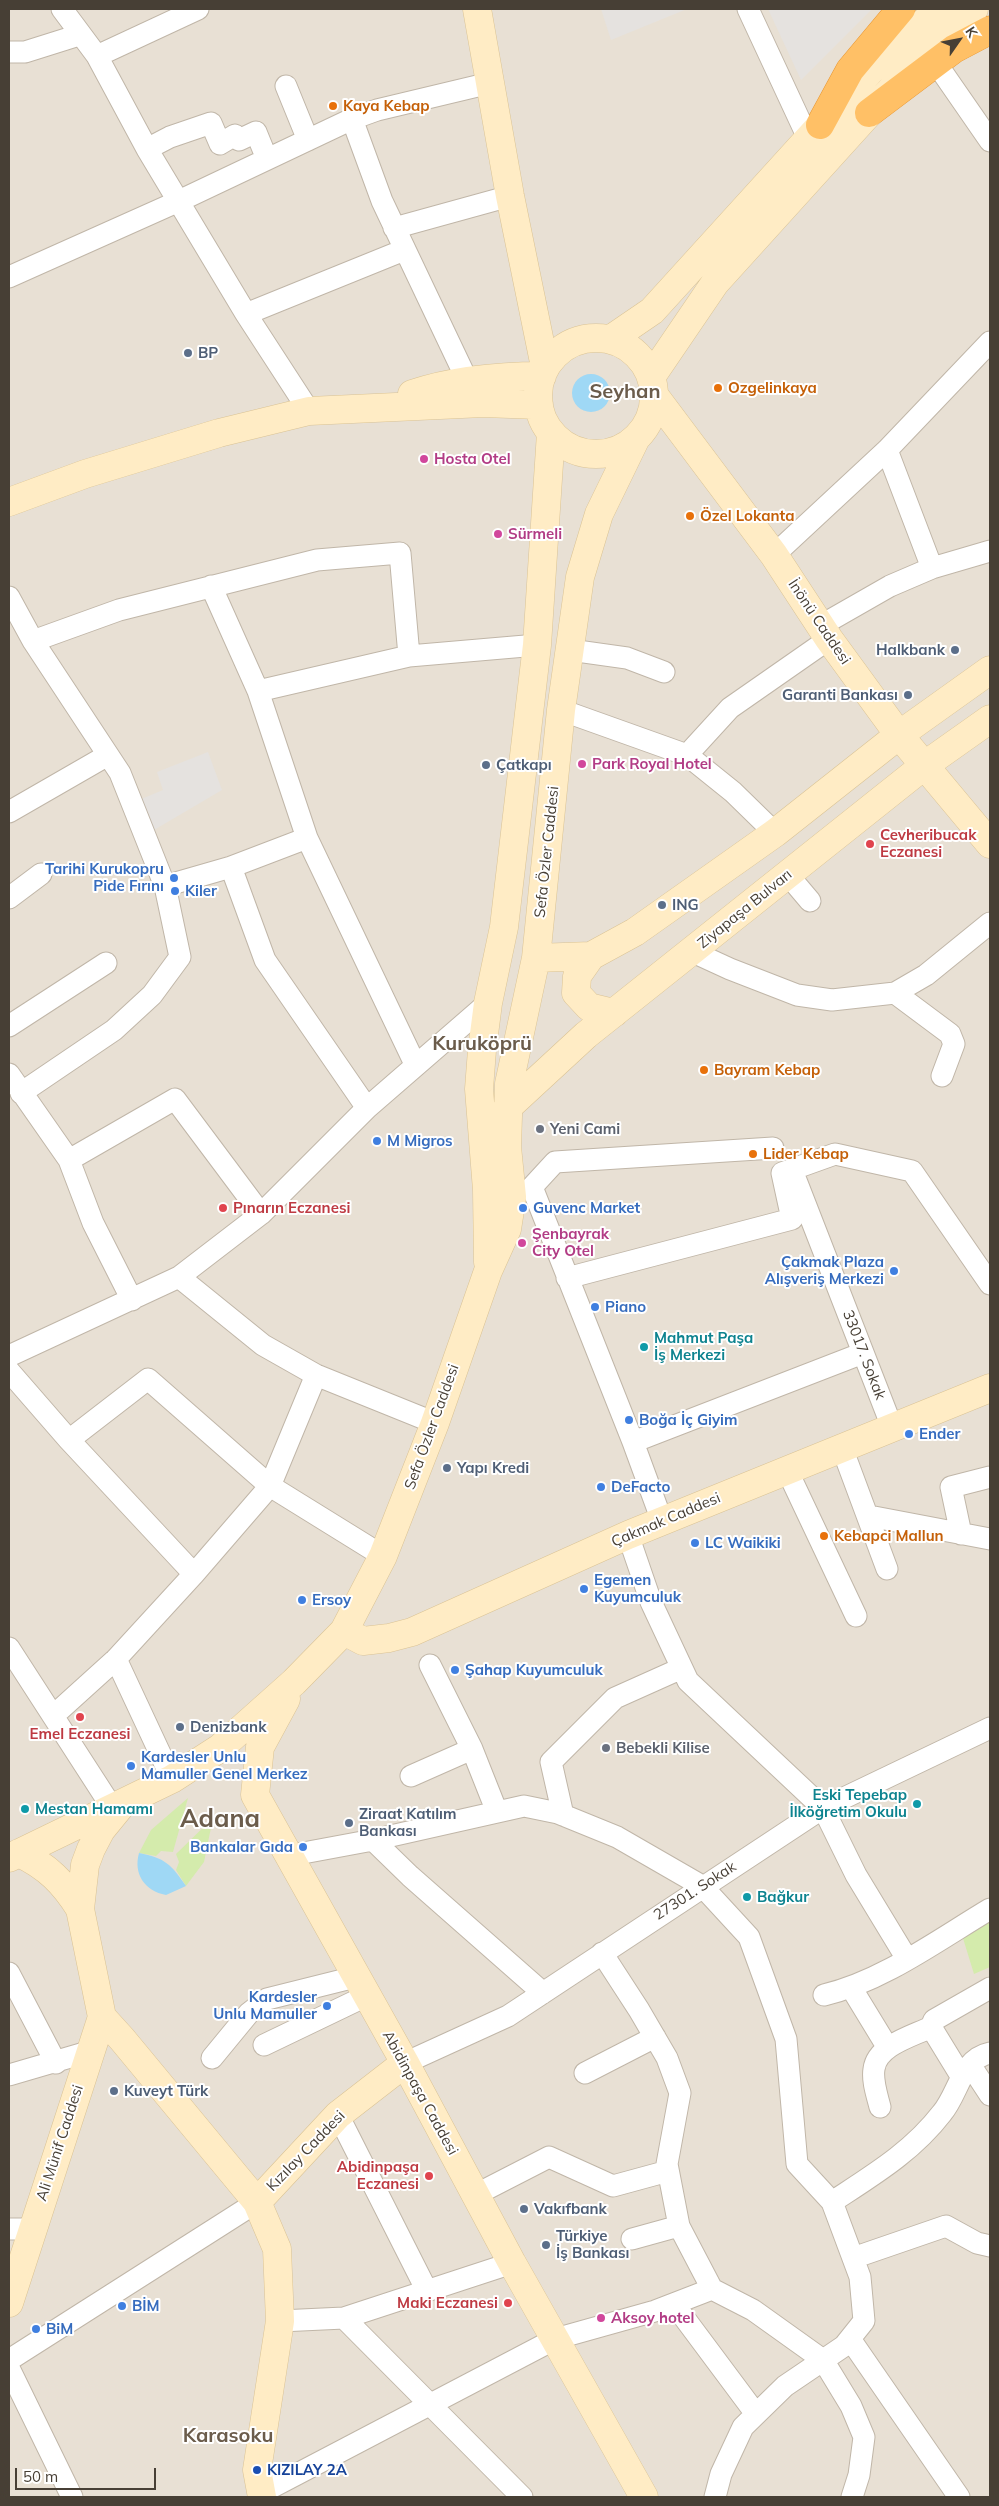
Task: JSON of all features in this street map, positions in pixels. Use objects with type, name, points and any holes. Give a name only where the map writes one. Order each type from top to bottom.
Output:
[{"type":"highway","points":[[814,132],[850,70],[927,29]]},
{"type":"highway","points":[[927,29],[954,49],[990,30]]},
{"type":"highway","points":[[869,113],[927,29]]},
{"type":"main road","points":[[477,9],[544,372]]},
{"type":"main road","points":[[927,29],[974,9]]},
{"type":"main road","points":[[653,386],[715,283],[869,113]]},
{"type":"main road","points":[[610,339],[652,311],[814,132]]},
{"type":"main road","points":[[592,338],[610,339],[628,347],[642,360],[653,386],[652,414],[643,432],[629,445],[611,453],[592,454],[573,450],[551,433],[545,424],[538,405],[539,385],[544,372],[557,352],[573,342],[592,338]]},
{"type":"main road","points":[[375,407],[422,391],[467,380],[544,372]]},
{"type":"main road","name":"İnönü Caddesi","points":[[653,386],[774,555],[824,632],[899,734],[990,844]]},
{"type":"main road","points":[[9,502],[85,474],[219,432],[309,411],[483,403],[538,405]]},
{"type":"main road","name":"Sefa Özler Caddesi","points":[[488,1271],[487,1190],[480,1089],[488,1003],[504,927],[537,645],[551,433]]},
{"type":"main road","name":"Sefa Özler Caddesi","points":[[294,1682],[344,1631],[383,1556],[435,1423],[488,1271],[507,1229],[512,1197],[507,1147],[509,1084],[536,958],[561,710],[580,577],[599,514],[636,438]]},
{"type":"main road","points":[[614,1013],[589,1006],[576,992],[577,976],[591,956],[635,932],[775,833],[899,734],[990,670]]},
{"type":"main road","name":"Ziyapaşa Bulvarı","points":[[508,1108],[586,1035],[693,952],[925,765],[990,719]]},
{"type":"main road","points":[[536,958],[591,956]]},
{"type":"main road","name":"Çakmak Caddesi","points":[[344,1631],[363,1641],[389,1638],[412,1632],[628,1535],[990,1388]]},
{"type":"main road","points":[[14,1856],[172,1779],[220,1748],[294,1682]]},
{"type":"main road","name":"Abidinpaşa Caddesi","points":[[294,1682],[260,1747],[255,1795],[287,1856],[405,2063],[512,2263],[644,2497]]},
{"type":"main road","points":[[80,1909],[85,1865],[101,1830],[118,1806]]},
{"type":"main road","points":[[14,1856],[49,1870],[67,1888],[80,1909]]},
{"type":"main road","name":"Ali Münif Caddesi","points":[[10,2292],[20,2229],[91,2051],[102,2017],[80,1909]]},
{"type":"main road","points":[[102,2017],[257,2202]]},
{"type":"main road","name":"Kızılay Caddesi","points":[[261,2495],[257,2470],[280,2321],[276,2248],[257,2202],[338,2116],[405,2063]]},
{"type":"street","points":[[62,9],[97,56],[147,149],[246,314],[309,411]]},
{"type":"street","points":[[97,56],[198,9]]},
{"type":"street","points":[[748,9],[814,132]]},
{"type":"street","points":[[927,29],[990,141]]},
{"type":"street","points":[[9,52],[25,52],[79,34]]},
{"type":"street","points":[[9,277],[179,201],[352,119],[377,110],[490,82]]},
{"type":"street","points":[[286,86],[308,140]]},
{"type":"street","points":[[352,119],[394,228],[467,380]]},
{"type":"street","points":[[147,149],[170,137],[211,123],[220,144],[235,134],[239,140],[256,132],[267,159]]},
{"type":"street","points":[[394,228],[510,196]]},
{"type":"street","points":[[246,314],[404,250]]},
{"type":"street","points":[[774,555],[888,450],[990,342]]},
{"type":"street","points":[[888,450],[932,568]]},
{"type":"street","points":[[687,755],[730,708],[824,632],[890,586],[932,568],[990,550]]},
{"type":"street","points":[[33,641],[119,610],[318,560],[400,553],[409,656]]},
{"type":"street","points":[[211,586],[258,691],[307,838],[415,1064]]},
{"type":"street","points":[[9,597],[33,641],[120,773],[165,886],[180,957],[152,995],[114,1030],[22,1093]]},
{"type":"street","points":[[258,691],[409,656],[537,645]]},
{"type":"street","points":[[570,650],[627,658],[664,672]]},
{"type":"street","points":[[561,710],[687,755],[734,792],[775,833]]},
{"type":"street","points":[[9,812],[108,755]]},
{"type":"street","points":[[165,886],[231,867],[307,838]]},
{"type":"street","points":[[231,867],[265,960],[367,1108]]},
{"type":"street","points":[[9,898],[42,874]]},
{"type":"street","points":[[788,875],[810,901]]},
{"type":"street","points":[[693,952],[797,995],[832,1000],[895,993],[926,975],[990,923]]},
{"type":"street","points":[[9,1026],[106,963]]},
{"type":"street","points":[[895,993],[950,1034],[954,1044],[942,1076]]},
{"type":"street","points":[[9,1356],[179,1277],[261,1214],[367,1108],[415,1064],[488,1003]]},
{"type":"street","points":[[9,1075],[69,1160],[93,1223],[132,1300]]},
{"type":"street","points":[[69,1160],[175,1099],[261,1214]]},
{"type":"street","points":[[662,1521],[633,1442],[532,1187],[555,1162],[773,1148]]},
{"type":"street","points":[[567,1278],[792,1219],[782,1173],[835,1154],[912,1171],[990,1284]]},
{"type":"street","name":"33017. Sokak","points":[[792,1170],[892,1427]]},
{"type":"street","points":[[179,1277],[263,1345],[316,1376],[435,1423]]},
{"type":"street","points":[[633,1442],[863,1353]]},
{"type":"street","points":[[9,1372],[69,1440],[194,1574]]},
{"type":"street","points":[[53,1716],[116,1659],[194,1574],[270,1486],[316,1376]]},
{"type":"street","points":[[69,1440],[148,1379],[270,1486],[383,1556]]},
{"type":"street","points":[[842,1448],[869,1516],[887,1569]]},
{"type":"street","points":[[787,1470],[856,1616]]},
{"type":"street","points":[[961,1534],[951,1487],[990,1477]]},
{"type":"street","points":[[869,1516],[990,1539]]},
{"type":"street","points":[[628,1535],[651,1602],[682,1668],[694,1686],[823,1808],[856,1875],[907,1959]]},
{"type":"street","points":[[9,1648],[53,1716],[118,1806]]},
{"type":"street","points":[[116,1659],[172,1779]]},
{"type":"street","points":[[430,1666],[472,1748],[498,1812]]},
{"type":"street","points":[[563,1815],[551,1762],[616,1698],[682,1668]]},
{"type":"street","name":"27301. Sokak","points":[[405,2063],[508,2016],[702,1886],[823,1808],[990,1728]]},
{"type":"street","points":[[411,1776],[472,1748]]},
{"type":"street","points":[[287,1856],[373,1840],[524,1806],[563,1815],[617,1837],[702,1886],[749,1937],[786,2039],[796,2164],[832,2202],[860,2277],[864,2321],[844,2346],[785,2386],[743,2427],[721,2474],[715,2497]]},
{"type":"street","points":[[373,1840],[410,1876],[543,1993]]},
{"type":"street","points":[[824,1995],[852,1988],[907,1959],[990,1909]]},
{"type":"street","points":[[602,1954],[667,2058],[680,2093],[667,2164],[679,2226],[712,2289],[753,2310],[823,2360],[851,2406],[864,2437],[859,2474],[852,2497]]},
{"type":"street","points":[[9,1974],[56,2063]]},
{"type":"street","points":[[264,2045],[361,1986]]},
{"type":"street","points":[[212,2058],[249,2013],[267,1999],[361,1986]]},
{"type":"street","points":[[852,1988],[888,2048]]},
{"type":"street","points":[[880,2107],[874,2067],[877,2058],[888,2048],[931,2027],[934,2020],[990,1988]]},
{"type":"street","points":[[931,2027],[966,2071],[990,2095]]},
{"type":"street","points":[[585,2073],[655,2038]]},
{"type":"street","points":[[9,2075],[56,2063],[91,2051]]},
{"type":"street","points":[[832,2202],[900,2157],[944,2112],[966,2071],[979,2055],[990,2053]]},
{"type":"street","points":[[338,2116],[427,2291]]},
{"type":"street","points":[[475,2195],[549,2158],[613,2186],[668,2171]]},
{"type":"street","points":[[9,2360],[257,2202]]},
{"type":"street","points":[[632,2239],[679,2226]]},
{"type":"street","points":[[853,2258],[946,2226],[977,2244],[990,2246]]},
{"type":"street","points":[[280,2321],[344,2318],[512,2263]]},
{"type":"street","points":[[261,2495],[555,2339],[674,2304],[712,2289]]},
{"type":"street","points":[[674,2304],[756,2414]]},
{"type":"street","points":[[344,2318],[522,2497]]},
{"type":"street","points":[[850,2339],[959,2497]]},
{"type":"street","points":[[9,2368],[72,2497]]},
{"type":"shaded area","points":[[9,9],[990,9],[990,2497],[9,2497]]},
{"type":"shaded area","points":[[601,9],[687,9],[611,40]]},
{"type":"shaded area","points":[[768,9],[872,9],[801,80]]},
{"type":"shaded area","points":[[208,752],[222,790],[154,830],[139,800],[163,790],[157,772]]},
{"type":"green space","points":[[188,1798],[173,1852],[161,1851],[156,1856],[139,1853],[151,1830]]},
{"type":"green space","points":[[213,1818],[204,1862],[186,1886],[176,1870],[179,1862],[176,1854]]},
{"type":"green space","points":[[989,1918],[990,1967],[974,1974],[962,1935]]},
{"type":"water","points":[[591,374],[605,379],[610,393],[605,407],[591,412],[577,407],[572,393],[577,379]]},
{"type":"water","points":[[139,1853],[155,1857],[167,1863],[186,1886],[166,1895],[152,1890],[139,1874]]},
{"type":"place","name":"Kaya Kebap","points":[[333,106]]},
{"type":"place","name":"BP","points":[[188,353]]},
{"type":"place","name":"Ozgelinkaya","points":[[718,388]]},
{"type":"place","name":"Hosta Otel","points":[[424,459]]},
{"type":"place","name":"Özel Lokanta","points":[[690,516]]},
{"type":"place","name":"Sürmeli","points":[[498,534]]},
{"type":"place","name":"Halkbank","points":[[955,650]]},
{"type":"place","name":"Garanti Bankası","points":[[908,695]]},
{"type":"place","name":"Park Royal Hotel","points":[[582,764]]},
{"type":"place","name":"Çatkapı","points":[[486,765]]},
{"type":"place","name":"Cevheribucak Eczanesi","points":[[870,844]]},
{"type":"place","name":"Tarihi Kurukopru Pide Fırını","points":[[174,878]]},
{"type":"place","name":"Kiler","points":[[175,891]]},
{"type":"place","name":"ING","points":[[662,905]]},
{"type":"place","name":"Bayram Kebap","points":[[704,1070]]},
{"type":"place","name":"Yeni Cami","points":[[540,1129]]},
{"type":"place","name":"M Migros","points":[[377,1141]]},
{"type":"place","name":"Lider Kebap","points":[[753,1154]]},
{"type":"place","name":"Pınarın Eczanesi","points":[[223,1208]]},
{"type":"place","name":"Guvenc Market","points":[[523,1208]]},
{"type":"place","name":"Şenbayrak City Otel","points":[[522,1243]]},
{"type":"place","name":"Çakmak Plaza Alışveriş Merkezi","points":[[894,1271]]},
{"type":"place","name":"Piano","points":[[595,1307]]},
{"type":"place","name":"Mahmut Paşa İş Merkezi","points":[[644,1347]]},
{"type":"place","name":"Boğa İç Giyim","points":[[629,1420]]},
{"type":"place","name":"Ender","points":[[909,1434]]},
{"type":"place","name":"Yapı Kredi","points":[[447,1468]]},
{"type":"place","name":"DeFacto","points":[[601,1487]]},
{"type":"place","name":"Kebapci Mallun","points":[[824,1536]]},
{"type":"place","name":"LC Waikiki","points":[[695,1543]]},
{"type":"place","name":"Egemen Kuyumculuk","points":[[584,1589]]},
{"type":"place","name":"Ersoy","points":[[302,1600]]},
{"type":"place","name":"Şahap Kuyumculuk","points":[[455,1670]]},
{"type":"place","name":"Emel Eczanesi","points":[[80,1717]]},
{"type":"place","name":"Denizbank","points":[[180,1727]]},
{"type":"place","name":"Bebekli Kilise","points":[[606,1748]]},
{"type":"place","name":"Kardesler Unlu Mamuller Genel Merkez","points":[[131,1766]]},
{"type":"place","name":"Eski Tepebap İlköğretim Okulu","points":[[917,1804]]},
{"type":"place","name":"Mestan Hamamı","points":[[25,1809]]},
{"type":"place","name":"Ziraat Katılım Bankası","points":[[349,1823]]},
{"type":"place","name":"Bankalar Gıda","points":[[303,1847]]},
{"type":"place","name":"Bağkur","points":[[747,1897]]},
{"type":"place","name":"Kardesler Unlu Mamuller","points":[[327,2006]]},
{"type":"place","name":"Kuveyt Türk","points":[[114,2091]]},
{"type":"place","name":"Abidinpaşa Eczanesi","points":[[429,2176]]},
{"type":"place","name":"Vakıfbank","points":[[524,2209]]},
{"type":"place","name":"Türkiye İş Bankası","points":[[546,2245]]},
{"type":"place","name":"Maki Eczanesi","points":[[508,2303]]},
{"type":"place","name":"BİM","points":[[122,2306]]},
{"type":"place","name":"Aksoy hotel","points":[[601,2318]]},
{"type":"place","name":"BiM","points":[[36,2329]]},
{"type":"place","name":"KIZILAY 2A","points":[[257,2470]]},
{"type":"district","name":"Seyhan","points":[[625,392]]},
{"type":"district","name":"Kuruköprü","points":[[482,1044]]},
{"type":"district","name":"Adana","points":[[220,1819]]},
{"type":"district","name":"Karasoku","points":[[228,2436]]}]
